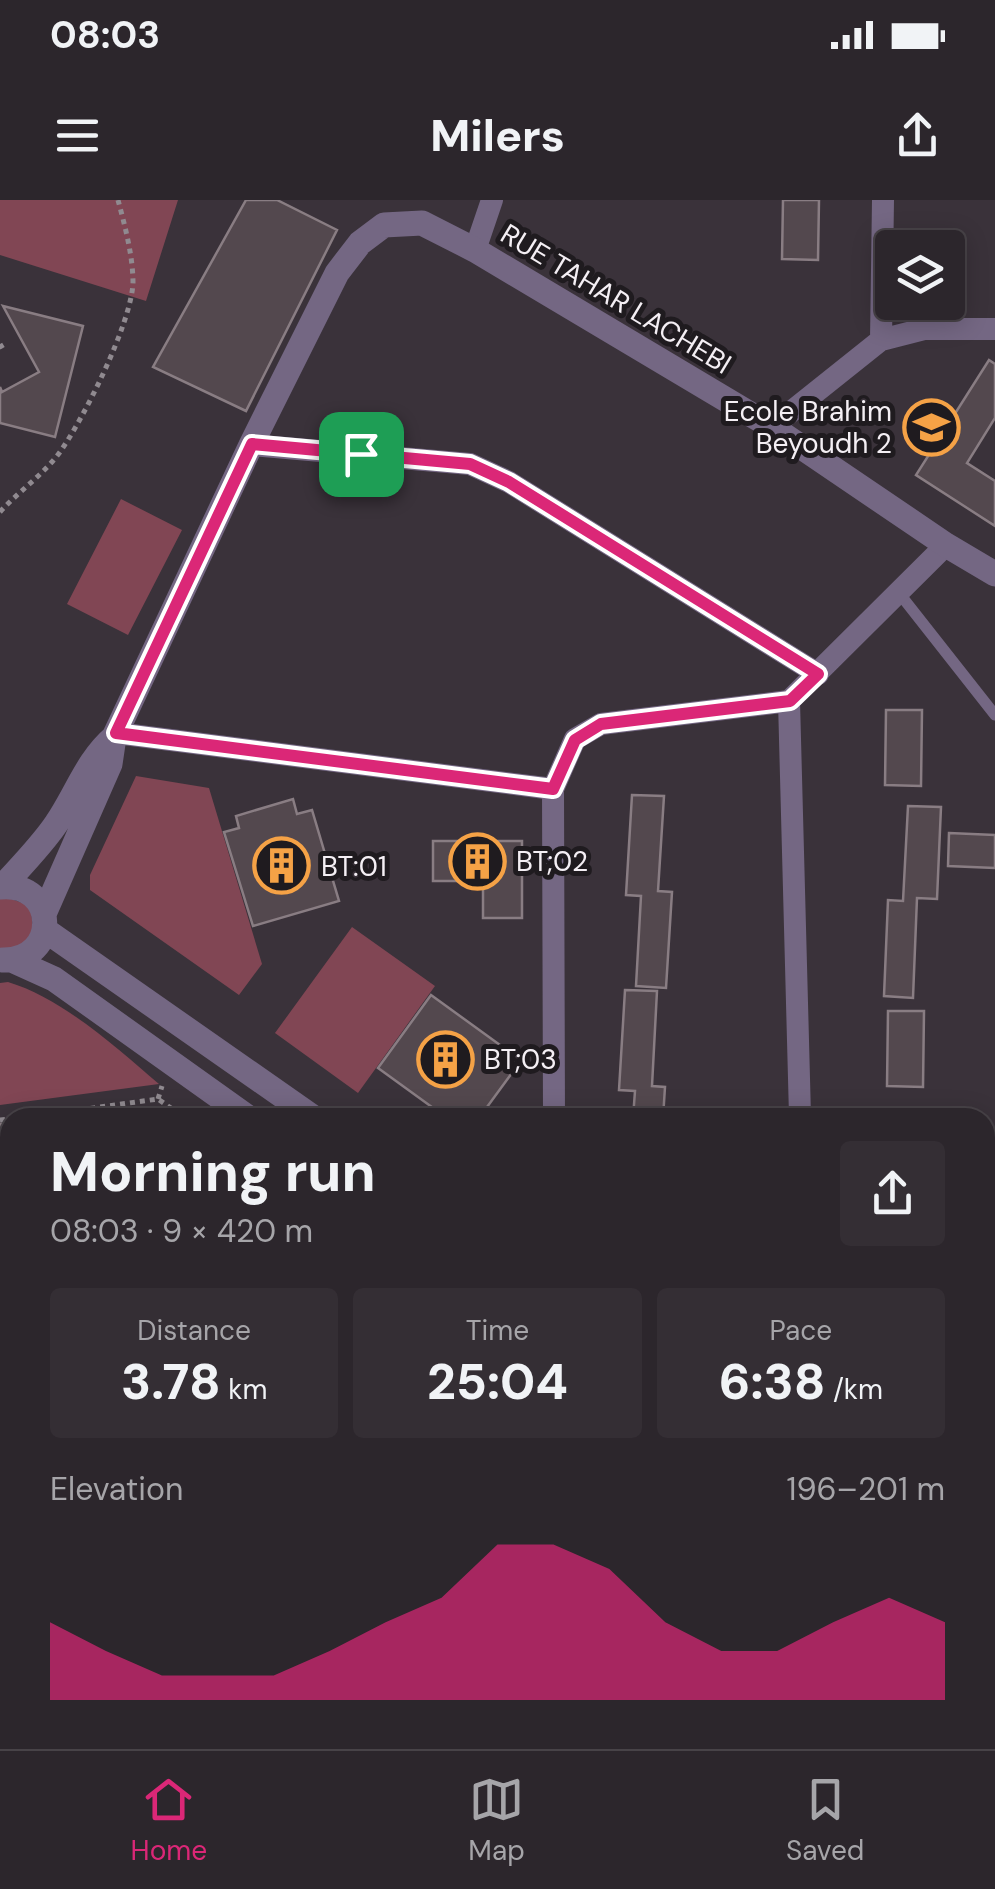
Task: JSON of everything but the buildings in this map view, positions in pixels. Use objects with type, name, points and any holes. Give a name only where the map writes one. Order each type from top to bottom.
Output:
[{"type":"street","points":[[476,250],[492,200]]},
{"type":"street","points":[[880,340],[883,200]]},
{"type":"street","name":"RUE TAHAR LACHEBI","points":[[115,735],[337,272],[360,243],[384,225],[422,223],[476,250],[772,428],[946,546],[995,574]]},
{"type":"street","points":[[772,428],[880,340],[924,329],[995,329]]},
{"type":"street","points":[[252,444],[470,464],[509,482],[818,674]]},
{"type":"street","points":[[554,1108],[553,789],[575,740],[601,724],[790,701],[946,546]]},
{"type":"street","points":[[790,701],[800,1108]]},
{"type":"street","points":[[115,735],[553,789]]},
{"type":"street","points":[[2,886],[44,840],[94,756],[115,735]]},
{"type":"street","points":[[6,960],[34,950],[110,764],[115,735]]},
{"type":"street","points":[[2,886],[14,886],[33,896],[45,922],[300,1108]]},
{"type":"street","points":[[6,960],[54,979],[235,1108]]},
{"type":"lane","points":[[899,593],[995,715]]},
{"type":"path","points":[[0,512],[60,452],[118,338],[133,285],[118,200]]},
{"type":"path","points":[[104,1108],[158,1098],[172,1108]]},
{"type":"shaded area","points":[[0,200],[178,200],[146,301],[0,255]]},
{"type":"shaded area","points":[[121,499],[182,530],[128,635],[67,604]]},
{"type":"shaded area","points":[[136,776],[209,788],[262,964],[239,995],[90,890],[90,875]]},
{"type":"shaded area","points":[[0,895],[31,906],[33,934],[20,947],[0,949]]},
{"type":"shaded area","points":[[352,927],[435,986],[358,1093],[275,1033]]},
{"type":"shaded area","points":[[8,982],[68,1012],[159,1084],[0,1105],[0,983]]},
{"type":"place","name":"Ecole Brahim Beyoudh 2","points":[[931,427]]},
{"type":"place","name":"BT;02","points":[[477,861]]},
{"type":"place","name":"BT:01","points":[[282,866]]},
{"type":"place","name":"BT;03","points":[[445,1059]]},
{"type":"route","points":[[252,444],[361,454],[470,464],[509,482],[818,674],[790,701],[601,724],[575,740],[553,789],[116,733],[252,444]]}]
